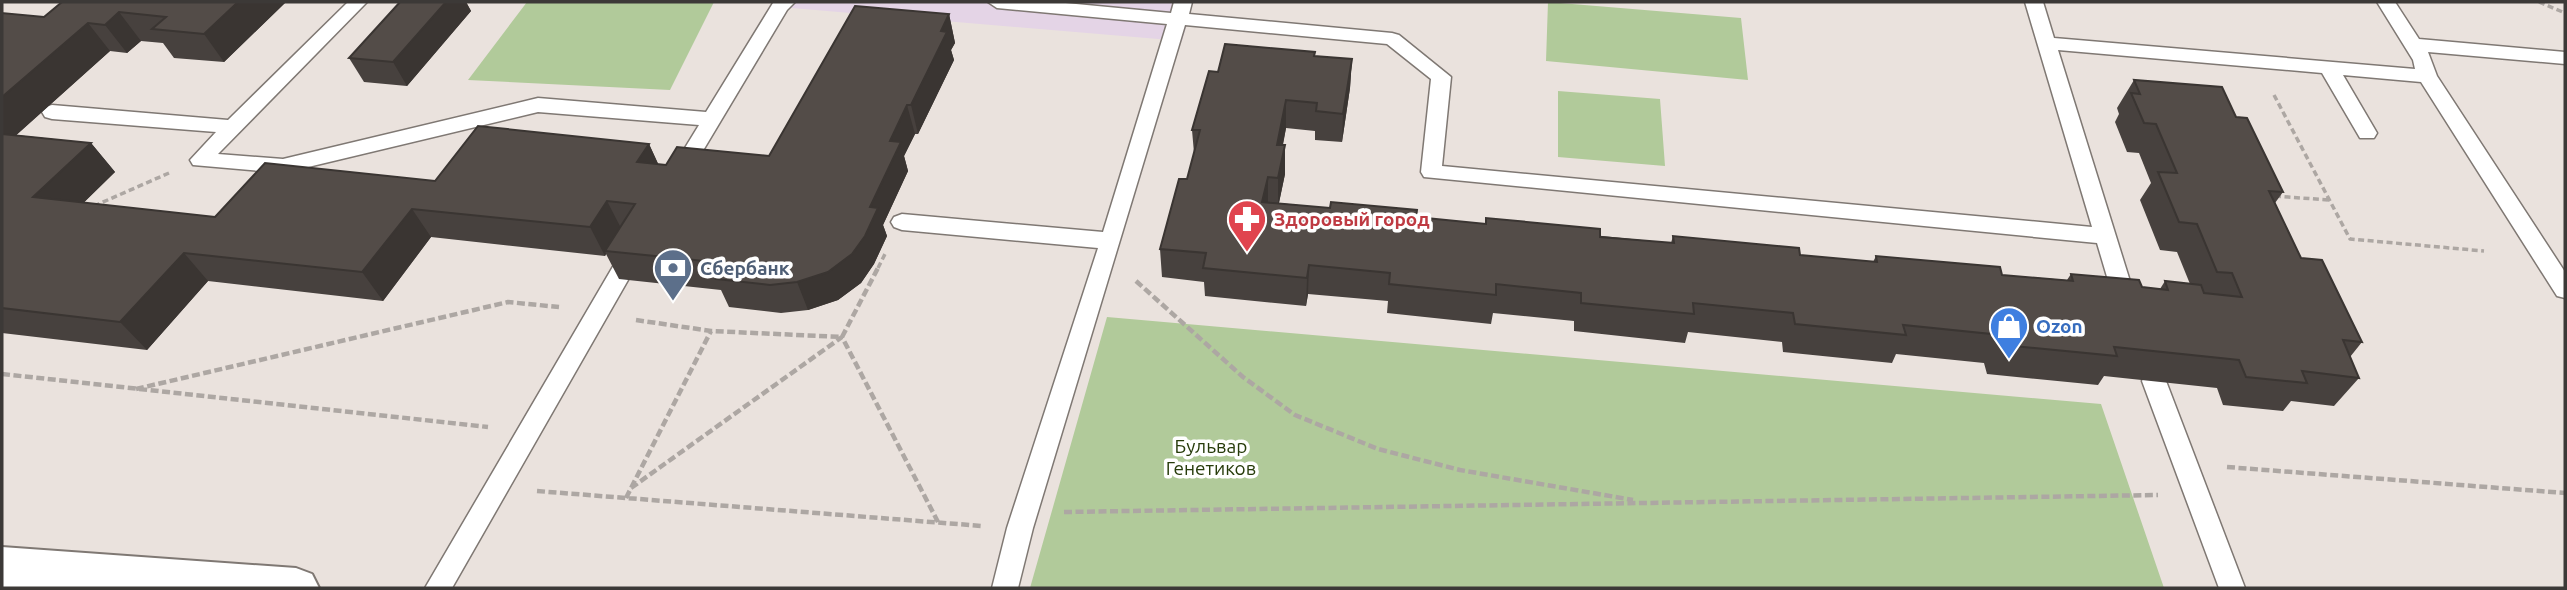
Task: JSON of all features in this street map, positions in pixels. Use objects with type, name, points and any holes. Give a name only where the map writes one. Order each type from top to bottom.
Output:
[{"type":"main road","points":[[2,567],[296,588]]},
{"type":"lane","points":[[200,160],[358,2]]},
{"type":"lane","points":[[671,188],[780,7],[786,2]]},
{"type":"lane","points":[[998,2],[1181,10],[1392,39],[1441,76],[1431,172],[2104,236]]},
{"type":"lane","points":[[2034,2],[2130,316]]},
{"type":"lane","points":[[2385,2],[2423,60],[2427,76],[2565,290]]},
{"type":"lane","points":[[1005,588],[1020,528],[1181,10]]},
{"type":"lane","points":[[2046,43],[2427,76]]},
{"type":"lane","points":[[2414,45],[2565,58]]},
{"type":"lane","points":[[2329,68],[2367,133]]},
{"type":"lane","points":[[200,160],[283,166],[538,105],[712,119]]},
{"type":"lane","points":[[52,112],[233,127]]},
{"type":"lane","points":[[902,222],[1111,241]]},
{"type":"lane","points":[[438,588],[644,233]]},
{"type":"lane","points":[[2154,381],[2232,588]]},
{"type":"path","points":[[2539,2],[2565,13]]},
{"type":"path","points":[[2270,88],[2350,239],[2484,251]]},
{"type":"path","points":[[91,207],[200,160]]},
{"type":"path","points":[[2263,195],[2329,200]]},
{"type":"path","points":[[631,488],[842,337],[902,222]]},
{"type":"path","points":[[1111,241],[1136,282],[1244,377],[1295,415],[1378,449],[1460,470],[1644,501]]},
{"type":"path","points":[[136,389],[508,302],[598,311],[665,326],[711,331],[842,337]]},
{"type":"path","points":[[626,498],[711,331]]},
{"type":"path","points":[[842,337],[939,523]]},
{"type":"path","points":[[2,374],[527,431]]},
{"type":"path","points":[[494,488],[1020,528],[1059,512],[1644,501],[2197,495],[2220,466],[2565,493]]},
{"type":"shaded area","points":[[777,2],[1193,2],[1182,41],[780,7]]},
{"type":"green space","points":[[527,2],[714,2],[670,90],[468,80]]},
{"type":"green space","points":[[1548,2],[1741,18],[1748,80],[1546,61]]},
{"type":"green space","points":[[1558,91],[1660,99],[1665,166],[1558,157]]},
{"type":"green space","name":"Бульвар Генетиков","points":[[1107,317],[2101,404],[2164,588],[1030,588]]},
{"type":"building","points":[[62,2],[238,2],[204,34],[152,29],[166,17],[119,12],[105,25],[88,23],[2,97],[2,13],[44,17]]},
{"type":"building","points":[[400,2],[446,2],[393,62],[349,58]]},
{"type":"building","points":[[855,6],[949,14],[941,31],[947,32],[890,141],[901,142],[870,207],[878,208],[865,236],[852,254],[828,272],[797,282],[770,285],[716,279],[725,263],[605,251],[635,204],[607,201],[590,227],[412,209],[362,272],[184,253],[120,322],[2,308],[2,134],[91,143],[33,197],[215,217],[265,163],[435,181],[478,126],[649,144],[637,162],[666,165],[677,147],[769,156]]},
{"type":"building","points":[[1225,44],[1315,52],[1314,56],[1352,59],[1343,114],[1316,111],[1317,103],[1286,100],[1277,145],[1285,145],[1278,178],[1268,177],[1262,202],[1330,208],[1331,202],[1417,210],[1416,217],[1486,224],[1486,218],[1600,229],[1600,237],[1674,243],[1673,236],[1799,248],[1800,255],[1877,262],[1876,256],[2000,267],[2002,275],[2073,281],[2071,274],[2139,280],[2142,287],[2168,290],[2165,281],[2201,285],[2204,293],[2242,297],[2232,273],[2217,272],[2197,224],[2179,222],[2158,172],[2177,173],[2156,124],[2144,123],[2131,93],[2140,94],[2134,80],[2222,87],[2236,117],[2247,118],[2283,192],[2269,191],[2301,258],[2322,260],[2362,342],[2343,340],[2359,378],[2302,371],[2307,383],[2246,377],[2239,360],[2114,347],[2117,356],[2003,345],[2001,335],[1903,325],[1906,335],[1795,324],[1793,313],[1693,303],[1694,314],[1581,303],[1581,293],[1496,284],[1496,295],[1389,284],[1390,273],[1309,265],[1307,278],[1203,268],[1206,253],[1160,249],[1179,179],[1187,179],[1200,130],[1192,130],[1209,71],[1218,72]]},
{"type":"place","name":"Здоровый город","points":[[1247,253]]},
{"type":"place","name":"Сбербанк","points":[[673,302]]},
{"type":"place","name":"Ozon","points":[[2009,360]]}]
